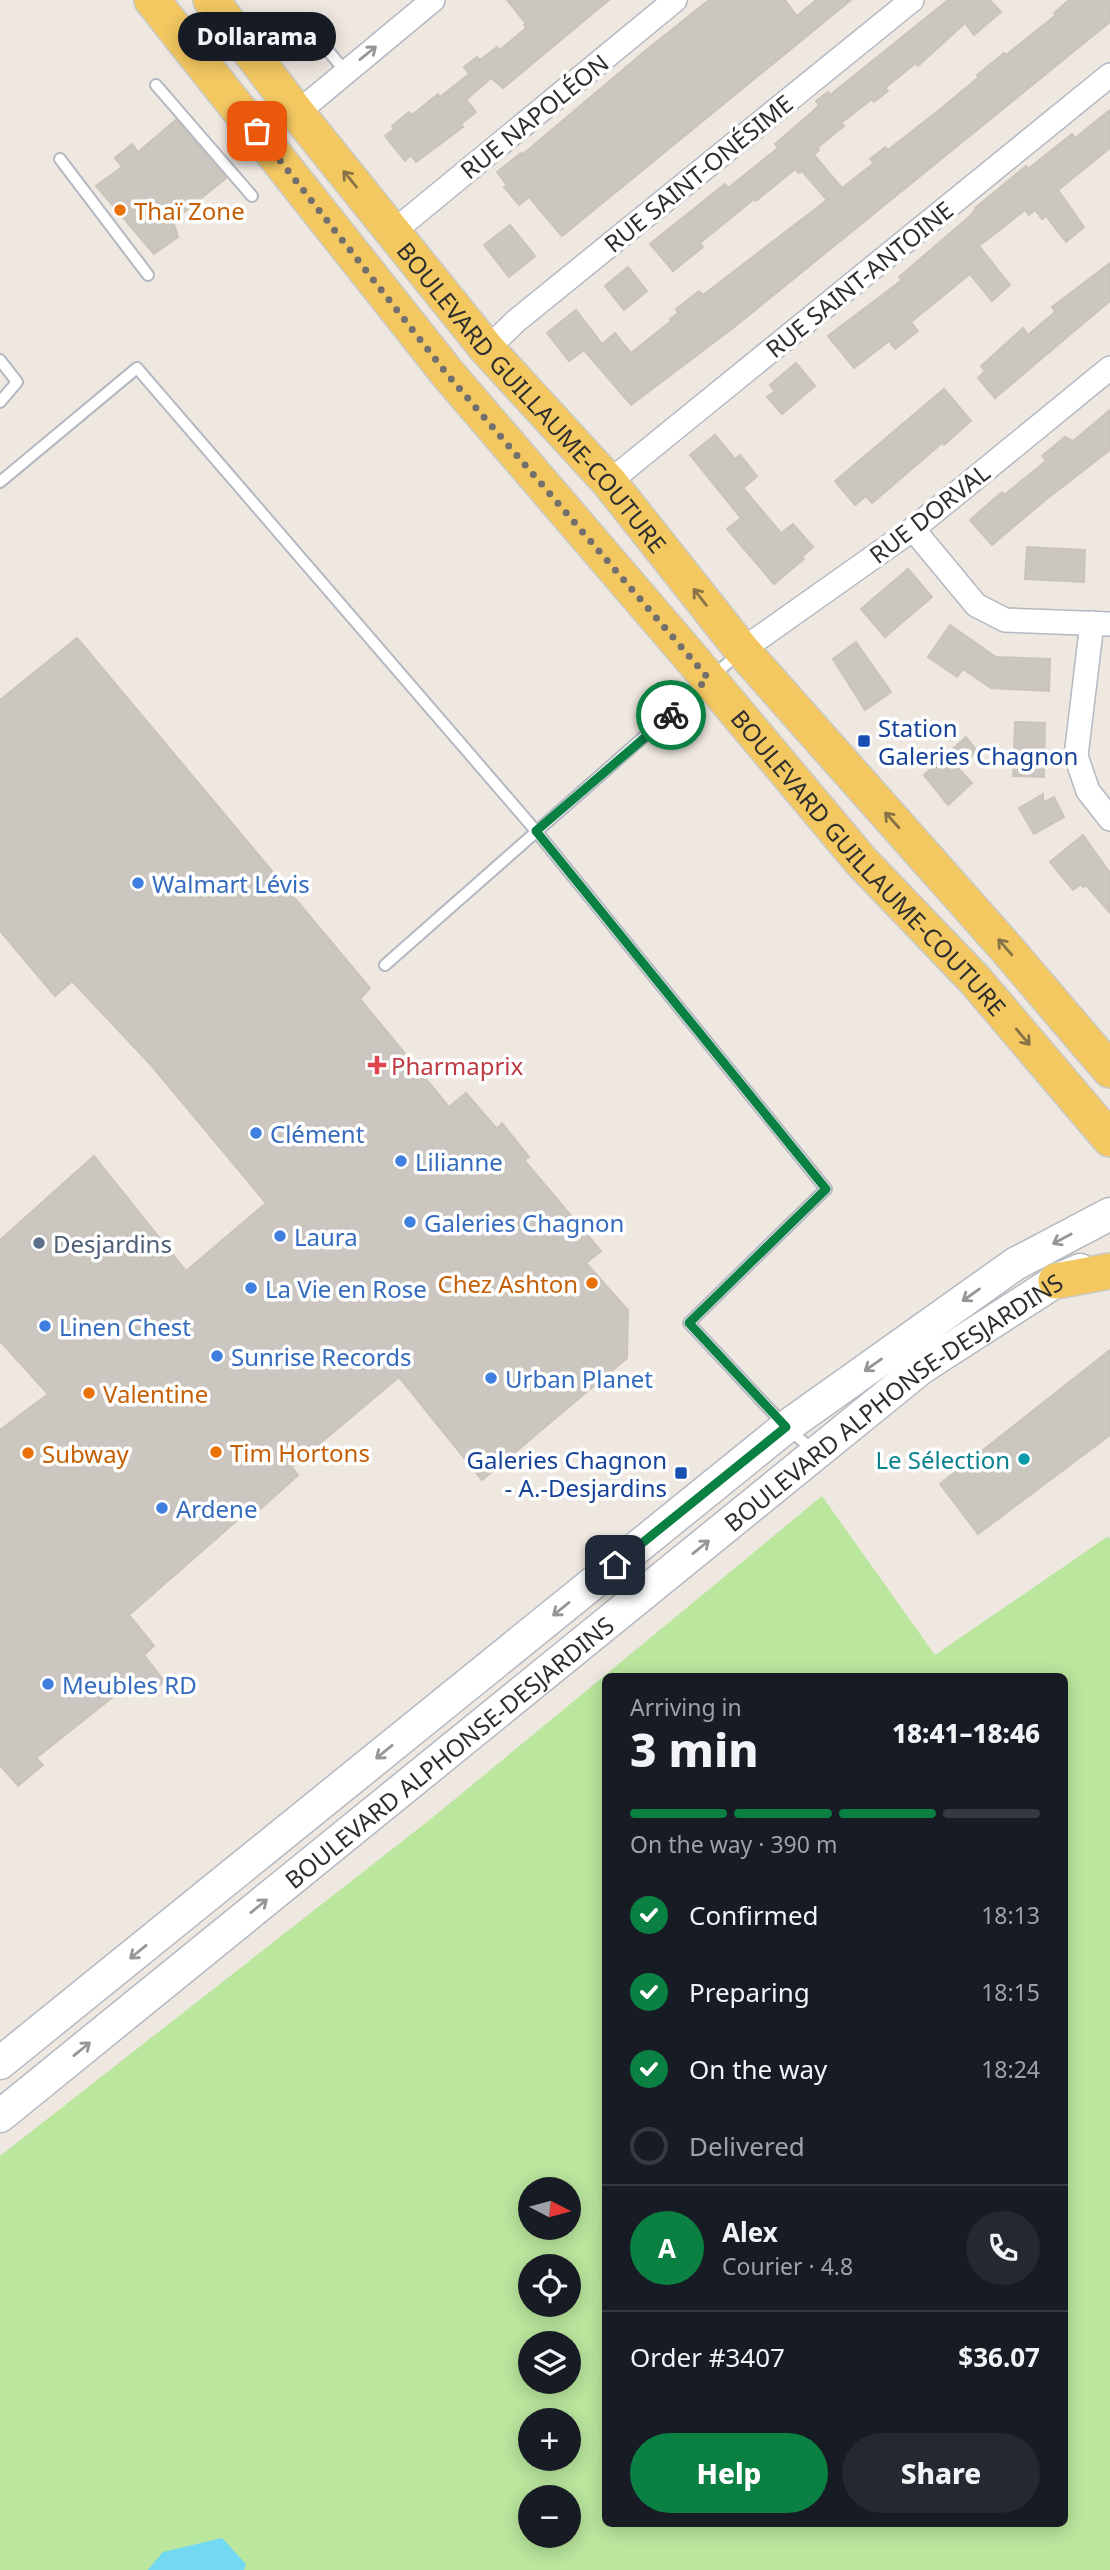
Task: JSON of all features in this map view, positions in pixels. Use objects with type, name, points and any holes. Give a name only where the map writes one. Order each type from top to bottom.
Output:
[{"type":"main road","name":"BOULEVARD GUILLAUME-COUTURE","points":[[152,0],[197,53],[447,374],[861,861],[975,980],[1110,1139]]},
{"type":"main road","name":"BOULEVARD GUILLAUME-COUTURE","points":[[211,0],[297,113],[487,349],[609,482],[742,650],[1110,1070]]},
{"type":"main road","name":"BOULEVARD ALPHONSE-DESJARDINS","points":[[0,2116],[11,2071],[786,1427],[1015,1264],[1110,1214]]},
{"type":"main road","name":"BOULEVARD ALPHONSE-DESJARDINS","points":[[11,2071],[816,1453],[921,1368],[1056,1281],[1110,1257]]},
{"type":"main road","points":[[1056,1281],[1110,1271]]},
{"type":"street","points":[[297,113],[433,0]]},
{"type":"street","name":"RUE NAPOLÉON","points":[[393,232],[675,0]]},
{"type":"street","name":"RUE SAINT-ONÉSIME","points":[[487,349],[516,321],[912,0]]},
{"type":"street","name":"RUE SAINT-ANTOINE","points":[[609,482],[1110,75]]},
{"type":"street","name":"RUE DORVAL","points":[[742,650],[913,529],[1110,368]]},
{"type":"street","points":[[913,529],[976,606],[1005,620],[1101,624],[1076,756],[1088,791],[1110,819]]},
{"type":"lane","points":[[314,34],[345,71]]},
{"type":"lane","points":[[156,85],[252,196]]},
{"type":"lane","points":[[60,159],[148,275]]},
{"type":"lane","points":[[0,360],[17,382],[0,402]]},
{"type":"lane","points":[[0,482],[137,368],[536,831],[826,1189],[689,1323],[786,1427],[816,1453]]},
{"type":"lane","points":[[385,965],[742,650]]},
{"type":"green space","points":[[822,1496],[935,1655],[1107,1537],[1110,1538],[1110,2570],[0,2570],[0,2156],[437,1814],[602,1678],[602,2527],[1068,2527],[1068,1673],[608,1673]]},
{"type":"water","points":[[222,2538],[246,2564],[244,2570],[148,2570],[163,2552]]},
{"type":"building","points":[[507,0],[609,0],[503,88],[491,78],[466,100],[476,112],[461,124],[463,127],[416,162],[411,155],[405,161],[385,136],[394,129],[392,126],[409,112],[412,115],[438,94],[440,97],[469,74],[464,67],[477,57],[480,60],[497,47],[500,50],[526,28],[526,24]]},
{"type":"building","points":[[709,0],[785,0],[797,16],[816,0],[851,0],[562,236],[529,197],[519,205],[504,187],[507,185],[497,172],[521,153],[522,155]]},
{"type":"building","points":[[948,0],[990,0],[1001,12],[974,35],[965,23],[918,66],[916,63],[885,88],[888,91],[874,102],[872,99],[841,123],[844,126],[817,148],[819,150],[814,155],[842,188],[874,163],[870,159],[885,147],[888,150],[944,106],[1004,53],[1006,55],[1056,15],[1054,13],[1069,0],[1110,0],[1110,22],[733,328],[631,405],[584,350],[569,361],[547,333],[576,310],[602,344],[615,333],[631,353],[671,321],[678,313],[676,309],[699,291],[703,295],[827,200],[802,171],[799,173],[795,169],[700,243],[703,247],[673,271],[650,244],[725,184],[728,188],[778,148],[775,144],[819,105],[816,101],[828,92],[830,95]]},
{"type":"building","points":[[1110,110],[1110,148],[1058,190],[1084,227],[1066,242],[1046,216],[1042,219],[1035,210],[1029,215],[1025,210],[979,246],[1010,285],[992,301],[970,274],[911,322],[918,331],[895,349],[889,341],[854,368],[828,336],[902,280],[899,277],[1026,166],[1028,169],[1072,134],[1075,138]]},
{"type":"building","points":[[176,120],[226,178],[173,221],[178,237],[154,254],[96,186],[122,167],[115,158],[132,144],[138,152]]},
{"type":"building","points":[[510,225],[535,256],[509,277],[484,245]]},
{"type":"building","points":[[1110,263],[1110,301],[995,398],[978,378],[985,371],[981,366],[1023,328],[1028,335],[1055,312],[1052,307]]},
{"type":"building","points":[[628,267],[647,291],[624,310],[605,286]]},
{"type":"building","points":[[796,363],[815,386],[782,414],[767,397],[775,391],[770,385]]},
{"type":"building","points":[[944,389],[971,421],[872,503],[866,496],[855,505],[835,481]]},
{"type":"building","points":[[1110,410],[1110,450],[992,545],[970,520],[1002,492],[1004,495],[1046,461],[1042,456],[1065,437],[1073,441]]},
{"type":"building","points":[[715,435],[735,459],[740,455],[757,476],[743,488],[781,533],[793,524],[813,547],[802,557],[804,559],[774,584],[727,529],[741,518],[690,455]]},
{"type":"building","points":[[1027,547],[1085,550],[1084,582],[1025,579]]},
{"type":"building","points":[[908,569],[932,597],[885,637],[861,609]]},
{"type":"building","points":[[950,625],[996,657],[1050,659],[1049,691],[991,688],[963,669],[957,677],[928,657]]},
{"type":"building","name":"Galeries Chagnon","points":[[77,638],[370,988],[360,999],[449,1107],[466,1093],[497,1129],[502,1123],[529,1157],[524,1160],[601,1251],[586,1263],[628,1310],[627,1358],[482,1480],[399,1377],[292,1467],[298,1475],[254,1515],[249,1510],[129,1615],[154,1646],[144,1655],[164,1681],[149,1695],[137,1678],[36,1758],[43,1765],[18,1786],[0,1765],[0,1430],[48,1394],[0,1341],[0,1240],[94,1156],[186,1271],[266,1203],[151,1065],[72,981],[55,996],[0,931],[0,700]]},
{"type":"building","points":[[856,642],[891,692],[865,710],[833,659]]},
{"type":"building","points":[[1015,722],[1045,723],[1044,777],[1013,776]]},
{"type":"building","points":[[966,737],[977,751],[957,767],[972,783],[948,805],[924,775]]},
{"type":"building","points":[[1043,794],[1043,803],[1054,797],[1064,817],[1034,834],[1019,808]]},
{"type":"building","points":[[1083,835],[1110,873],[1110,913],[1086,885],[1083,887],[1081,884],[1073,890],[1050,862]]},
{"type":"building","name":"Le Sélection","points":[[1110,1350],[1110,1435],[978,1534],[940,1484]]},
{"type":"way so far","points":[[257,131],[447,374],[708,678],[671,715]]},
{"type":"place","name":"Dollarama","points":[[257,131]]},
{"type":"place","name":"Thaï Zone","points":[[120,210]]},
{"type":"place","name":"Station Galeries Chagnon","points":[[864,741]]},
{"type":"place","name":"Walmart Lévis","points":[[138,883]]},
{"type":"place","name":"Pharmaprix","points":[[377,1065]]},
{"type":"place","name":"Clément","points":[[256,1133]]},
{"type":"place","name":"Lilianne","points":[[401,1161]]},
{"type":"place","name":"Galeries Chagnon","points":[[410,1222]]},
{"type":"place","name":"Laura","points":[[280,1236]]},
{"type":"place","name":"Desjardins","points":[[39,1243]]},
{"type":"place","name":"Chez Ashton","points":[[592,1283]]},
{"type":"place","name":"La Vie en Rose","points":[[251,1288]]},
{"type":"place","name":"Linen Chest","points":[[45,1326]]},
{"type":"place","name":"Sunrise Records","points":[[217,1356]]},
{"type":"place","name":"Urban Planet","points":[[491,1378]]},
{"type":"place","name":"Valentine","points":[[89,1393]]},
{"type":"place","name":"Tim Hortons","points":[[216,1452]]},
{"type":"place","name":"Subway","points":[[28,1453]]},
{"type":"place","name":"Le Sélection","points":[[1024,1459]]},
{"type":"place","name":"Galeries Chagnon - A.-Desjardins","points":[[681,1473]]},
{"type":"place","name":"Ardene","points":[[162,1508]]},
{"type":"place","name":"Meubles RD","points":[[48,1684]]},
{"type":"route","points":[[615,1565],[786,1427],[689,1323],[826,1189],[536,831],[671,715]]}]
